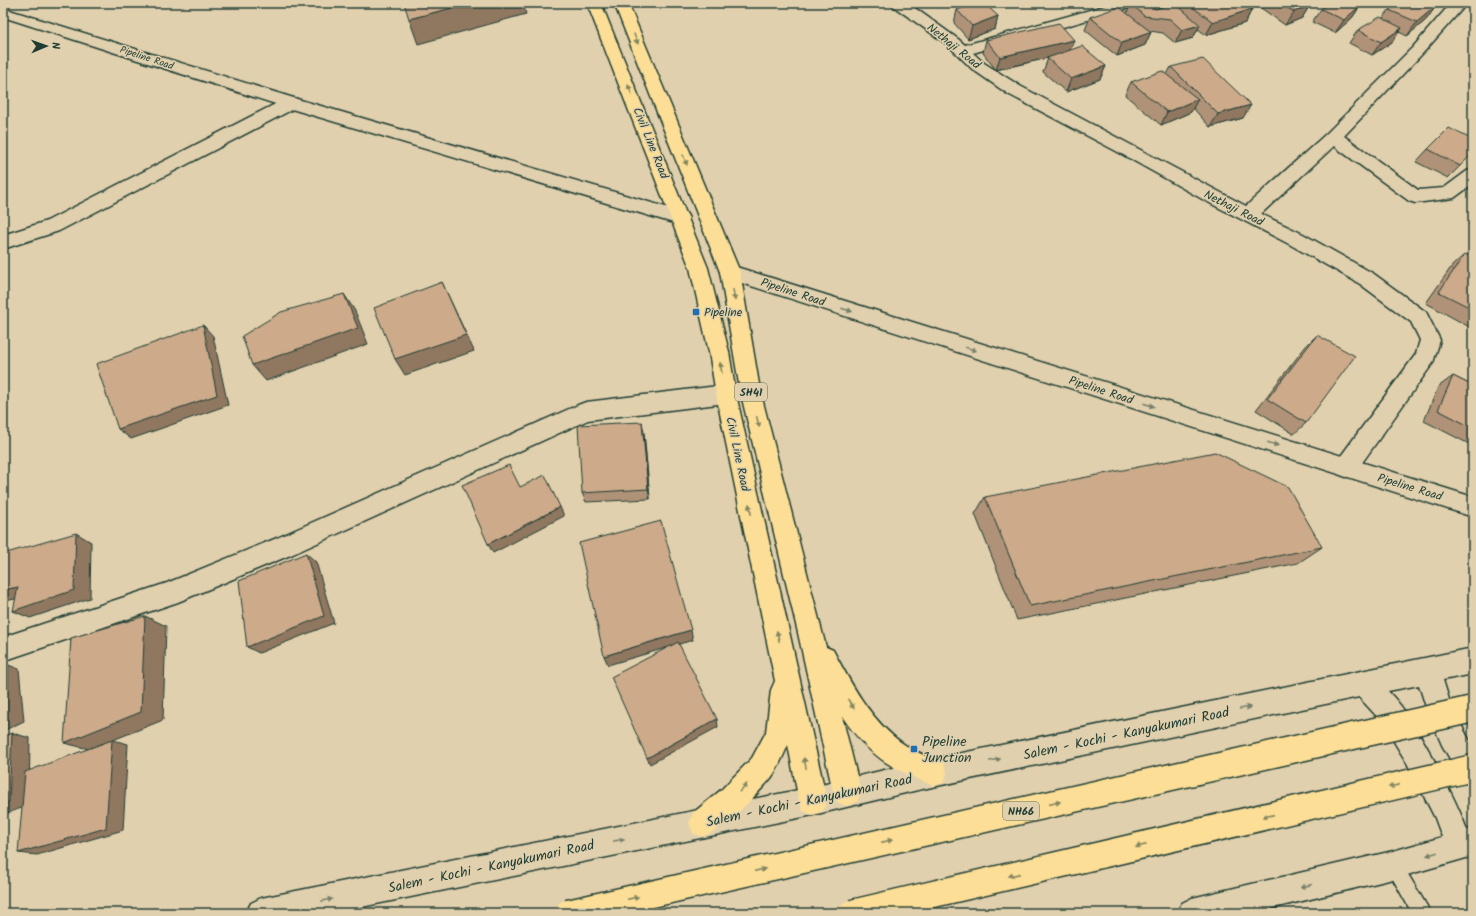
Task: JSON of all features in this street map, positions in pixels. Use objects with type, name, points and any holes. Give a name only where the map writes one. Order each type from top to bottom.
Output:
[{"type":"main road","name":"Civil Line Road","points":[[594,3],[699,268],[813,801]]},
{"type":"main road","name":"Civil Line Road","points":[[621,3],[730,272],[750,390],[810,633],[847,792]]},
{"type":"main road","points":[[810,633],[835,681],[873,736],[894,754],[934,773]]},
{"type":"main road","points":[[703,823],[731,800],[762,768],[779,735],[786,670]]},
{"type":"main road","name":"NH66","points":[[568,913],[1473,709]]},
{"type":"main road","points":[[852,913],[1473,768]]},
{"type":"street","name":"Nethaji Road","points":[[898,3],[953,42],[978,66],[1014,90],[1124,148],[1210,196],[1296,239],[1366,279],[1418,317],[1430,340],[1426,357],[1346,467]]},
{"type":"street","points":[[963,51],[1131,3]]},
{"type":"street","points":[[1248,215],[1333,137],[1418,50],[1458,3]]},
{"type":"street","name":"Pipeline Road","points":[[3,12],[291,103],[680,218]]},
{"type":"street","points":[[3,242],[53,226],[291,103]]},
{"type":"street","points":[[1333,137],[1415,197],[1448,194],[1473,175]]},
{"type":"street","name":"Pipeline Road","points":[[730,272],[1473,507]]},
{"type":"street","points":[[3,649],[169,594],[285,546],[586,411],[726,394]]},
{"type":"street","name":"Salem - Kochi - Kanyakumari Road","points":[[261,913],[813,801],[934,773],[1473,661]]},
{"type":"street","points":[[1429,670],[1431,688],[1454,741],[1473,772]]},
{"type":"street","points":[[1192,913],[1393,865],[1466,844],[1416,754],[1390,713],[1364,684]]},
{"type":"lane","points":[[1393,865],[1422,913]]},
{"type":"building","points":[[404,3],[471,3],[409,19]]},
{"type":"building","points":[[977,3],[984,3],[998,16],[972,26],[957,10]]},
{"type":"building","points":[[1131,3],[1149,3],[1155,9],[1175,3],[1200,25],[1182,30],[1170,19],[1144,16]]},
{"type":"building","points":[[1187,3],[1245,3],[1252,9],[1213,22]]},
{"type":"building","points":[[1280,3],[1308,3],[1310,5],[1294,12]]},
{"type":"building","points":[[1328,3],[1357,3],[1361,5],[1344,20],[1321,9]]},
{"type":"building","points":[[1398,3],[1428,3],[1436,6],[1417,22],[1389,10]]},
{"type":"building","points":[[1119,7],[1151,32],[1122,43],[1090,17]]},
{"type":"building","points":[[1380,17],[1402,28],[1381,42],[1358,30]]},
{"type":"building","points":[[1059,23],[1074,40],[1000,57],[986,40]]},
{"type":"building","points":[[1082,46],[1106,66],[1071,79],[1047,58]]},
{"type":"building","points":[[1203,59],[1251,105],[1218,114],[1171,67]]},
{"type":"building","points":[[1162,71],[1198,99],[1167,112],[1131,82]]},
{"type":"building","points":[[1449,128],[1473,140],[1473,153],[1460,166],[1428,149]]},
{"type":"building","points":[[1465,254],[1473,258],[1473,309],[1439,292]]},
{"type":"building","points":[[442,282],[466,335],[395,359],[374,308]]},
{"type":"building","points":[[344,294],[358,328],[252,365],[242,336],[281,312]]},
{"type":"building","points":[[203,325],[217,395],[118,429],[96,364]]},
{"type":"building","points":[[1317,335],[1355,356],[1306,423],[1267,399]]},
{"type":"building","points":[[1453,376],[1473,386],[1473,428],[1438,410]]},
{"type":"building","points":[[642,422],[648,489],[582,493],[578,425]]},
{"type":"building","points":[[1215,452],[1288,487],[1322,547],[1030,606],[985,497]]},
{"type":"building","points":[[509,465],[520,487],[545,475],[560,507],[488,544],[462,485]]},
{"type":"building","points":[[661,521],[691,630],[604,656],[579,543]]},
{"type":"building","points":[[76,533],[74,590],[13,611],[18,587],[3,590],[3,554]]},
{"type":"building","points":[[306,553],[324,616],[247,647],[239,581]]},
{"type":"building","points":[[145,616],[141,712],[64,743],[71,638]]},
{"type":"building","points":[[678,642],[717,719],[647,758],[611,677]]},
{"type":"building","points":[[3,683],[6,716],[3,717]]},
{"type":"building","points":[[12,733],[9,802],[3,805],[3,736]]},
{"type":"building","points":[[112,740],[106,828],[18,853],[25,772]]},
{"type":"place","name":"Pipeline","points":[[696,312]]},
{"type":"place","name":"Pipeline Junction","points":[[914,749]]}]
